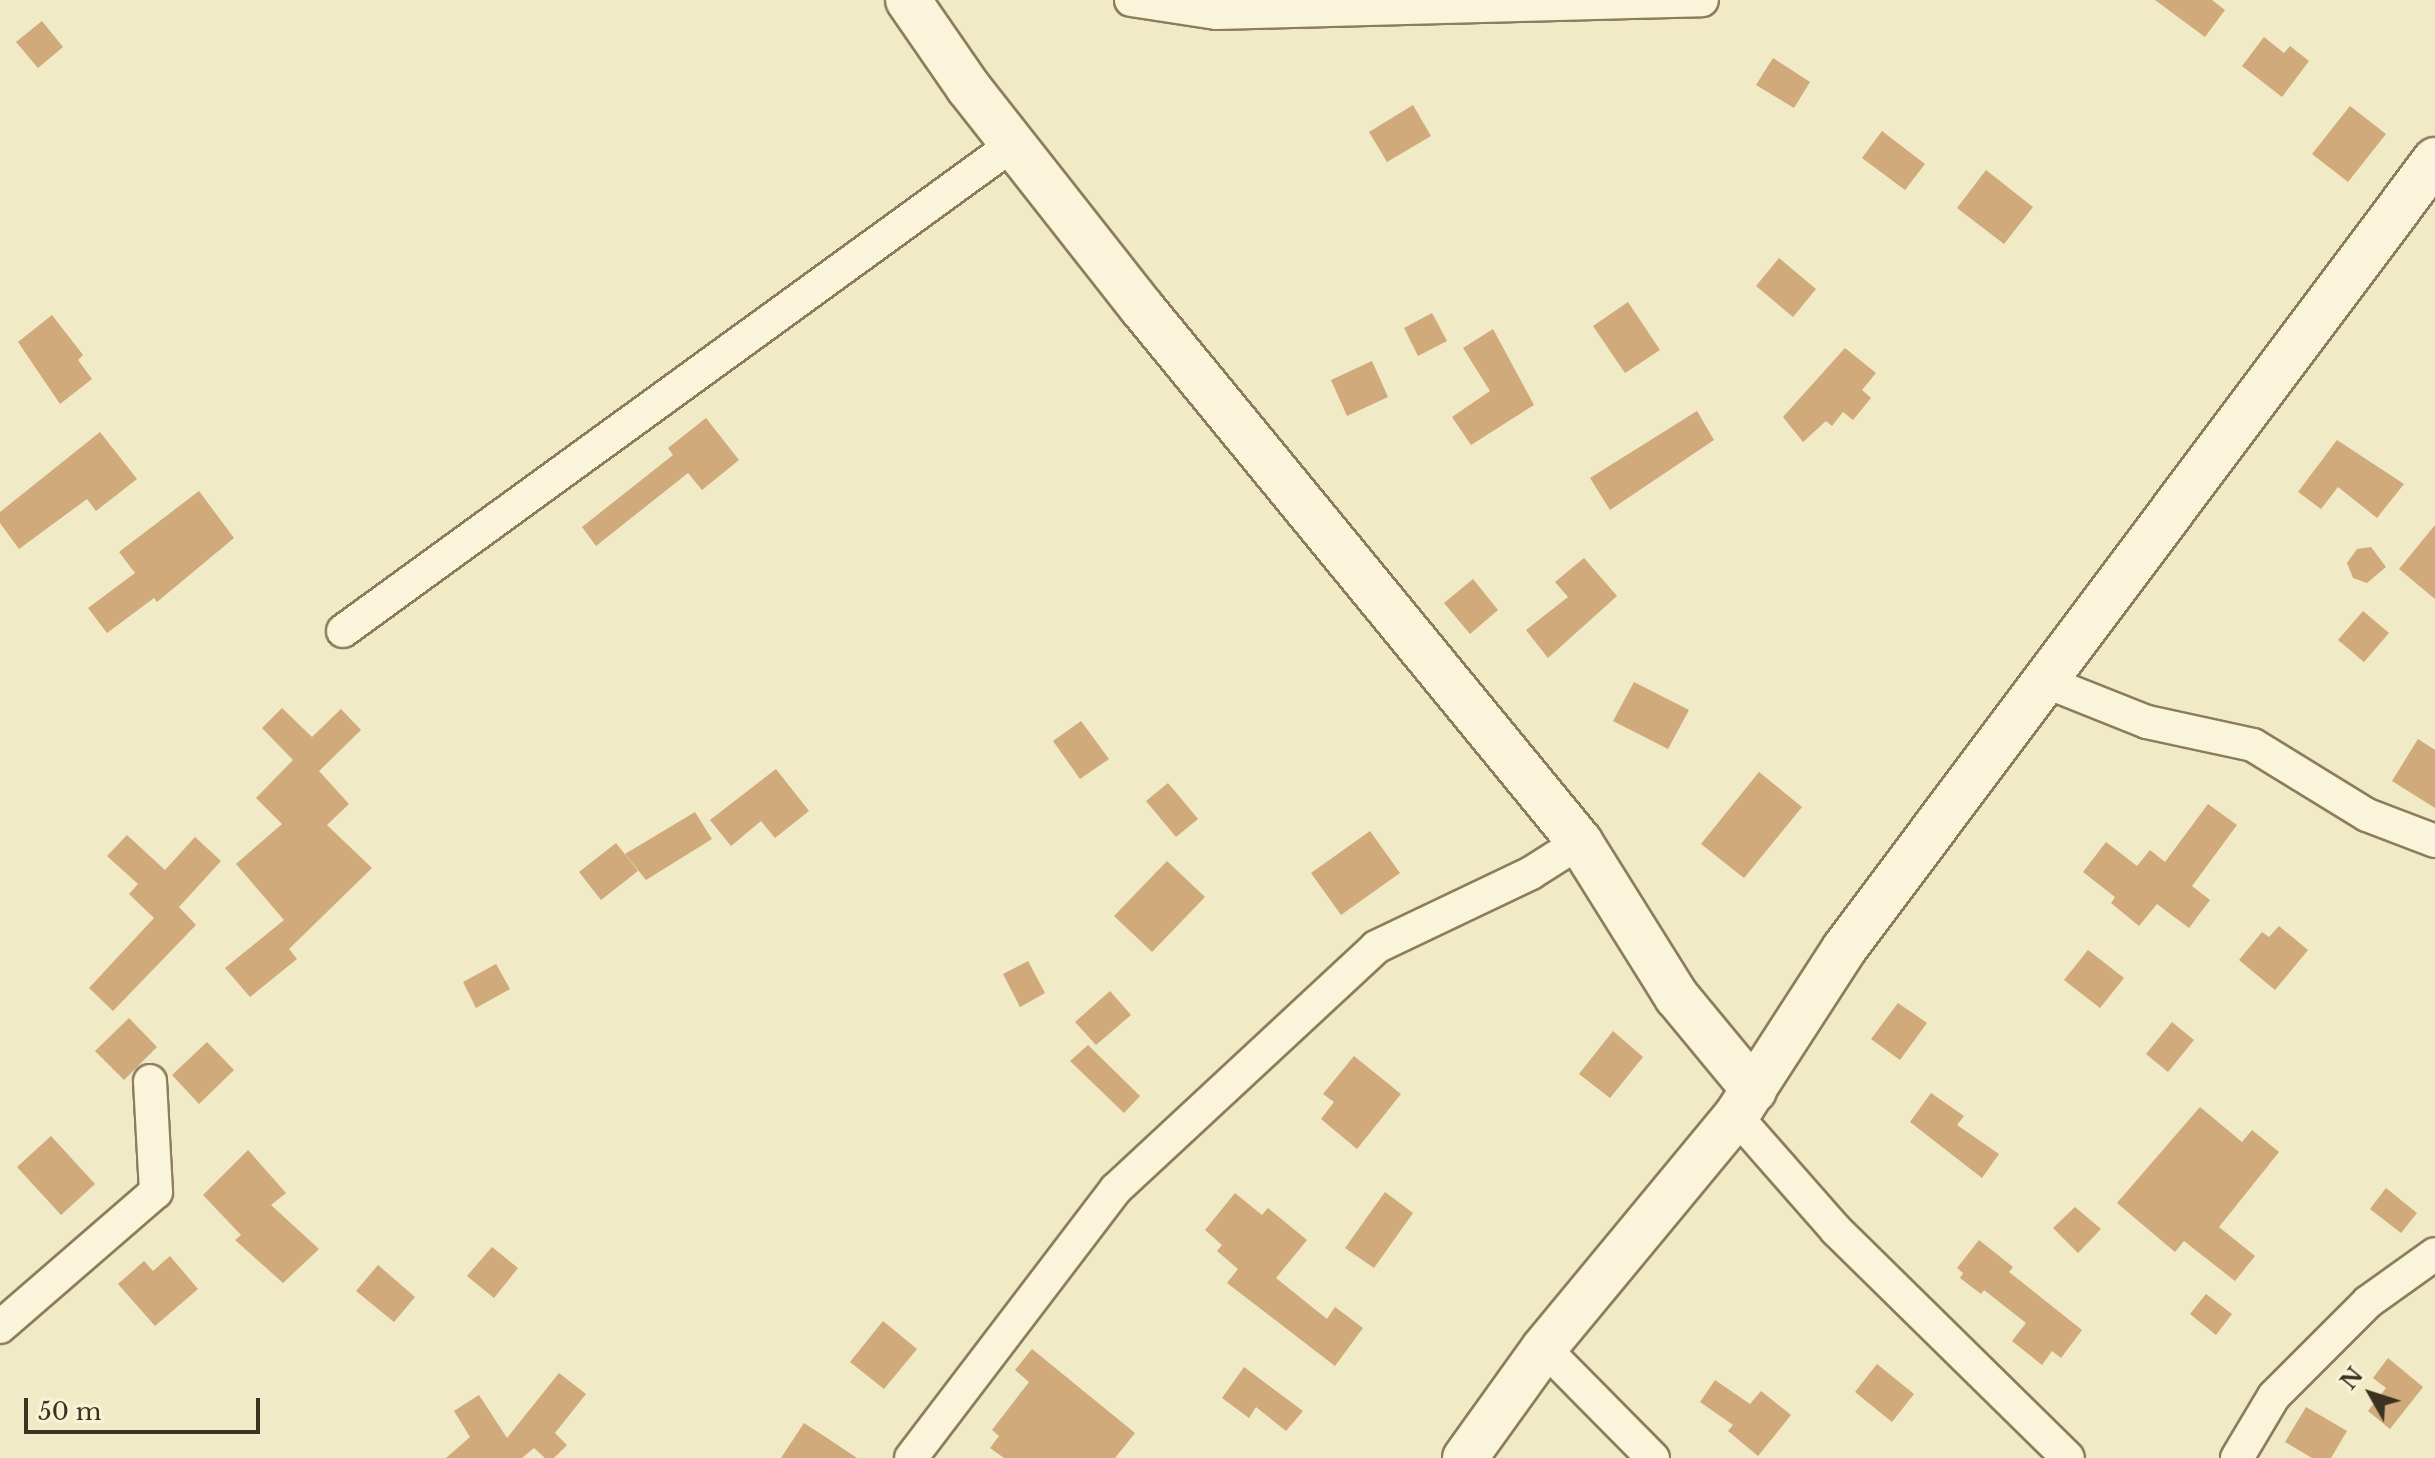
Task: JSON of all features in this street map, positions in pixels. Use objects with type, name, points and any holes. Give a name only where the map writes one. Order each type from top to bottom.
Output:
[{"type":"street","points":[[908,0],[1012,145],[1580,842],[1745,1103],[1847,1241],[2068,1458]]},
{"type":"street","points":[[1131,0],[1216,13],[1702,0]]},
{"type":"street","points":[[343,631],[1012,145]]},
{"type":"street","points":[[1465,1458],[1544,1348],[1745,1103],[1844,949],[2435,160]]},
{"type":"street","points":[[2044,681],[2147,722],[2253,745],[2367,815],[2435,841]]},
{"type":"street","points":[[911,1458],[1116,1189],[1376,947],[1531,873],[1580,842]]},
{"type":"street","points":[[0,1327],[156,1192],[150,1081]]},
{"type":"street","points":[[2237,1458],[2274,1396],[2368,1302],[2435,1254]]},
{"type":"street","points":[[1544,1348],[1653,1458]]},
{"type":"building","points":[[2155,0],[2212,0],[2225,10],[2205,37]]},
{"type":"building","points":[[42,21],[63,47],[38,68],[16,42]]},
{"type":"building","points":[[2264,37],[2284,53],[2290,46],[2309,61],[2282,97],[2242,66]]},
{"type":"building","points":[[1773,58],[1810,82],[1794,108],[1756,85]]},
{"type":"building","points":[[1413,105],[1431,136],[1387,162],[1369,132]]},
{"type":"building","points":[[2350,106],[2386,134],[2348,182],[2312,154]]},
{"type":"building","points":[[1882,131],[1925,164],[1905,190],[1862,158]]},
{"type":"building","points":[[1986,170],[2033,207],[2004,244],[1957,208]]},
{"type":"building","points":[[1779,258],[1816,289],[1793,317],[1756,286]]},
{"type":"building","points":[[1628,302],[1660,350],[1625,373],[1593,326]]},
{"type":"building","points":[[1432,313],[1447,341],[1418,356],[1404,328]]},
{"type":"building","points":[[52,315],[83,355],[78,360],[92,379],[60,404],[18,342]]},
{"type":"building","points":[[1493,329],[1534,405],[1471,445],[1452,417],[1490,391],[1463,348]]},
{"type":"building","points":[[1845,348],[1876,373],[1862,390],[1871,398],[1853,420],[1843,412],[1832,426],[1826,421],[1803,442],[1783,417]]},
{"type":"building","points":[[1372,361],[1388,397],[1347,416],[1331,380]]},
{"type":"building","points":[[1697,411],[1714,440],[1610,510],[1590,478]]},
{"type":"building","points":[[706,418],[739,460],[702,490],[688,473],[596,546],[582,527],[673,455],[668,448]]},
{"type":"building","points":[[100,432],[137,479],[96,511],[87,499],[19,549],[0,523],[0,512]]},
{"type":"building","points":[[2337,440],[2404,484],[2377,518],[2338,487],[2321,509],[2298,492]]},
{"type":"building","points":[[199,491],[234,538],[157,602],[154,598],[107,633],[88,608],[135,573],[119,552]]},
{"type":"building","points":[[2435,525],[2435,599],[2399,569]]},
{"type":"building","points":[[2371,547],[2386,567],[2367,583],[2353,578],[2347,563],[2357,549]]},
{"type":"building","points":[[1584,558],[1617,596],[1548,658],[1526,630],[1568,597],[1555,582]]},
{"type":"building","points":[[1473,579],[1498,610],[1470,634],[1444,603]]},
{"type":"building","points":[[2363,611],[2389,633],[2364,662],[2338,640]]},
{"type":"building","points":[[1634,682],[1689,710],[1668,749],[1613,721]]},
{"type":"building","points":[[282,708],[312,737],[341,709],[361,730],[319,771],[349,804],[327,825],[372,868],[289,949],[297,959],[250,997],[225,968],[284,920],[236,864],[282,824],[256,798],[293,760],[262,728]]},
{"type":"building","points":[[1081,721],[1109,759],[1080,779],[1053,741]]},
{"type":"building","points":[[2418,739],[2435,750],[2435,808],[2392,781]]},
{"type":"building","points":[[776,769],[809,811],[775,838],[761,821],[731,846],[710,820]]},
{"type":"building","points":[[1759,772],[1802,807],[1744,878],[1701,844]]},
{"type":"building","points":[[1168,783],[1198,819],[1176,837],[1146,801]]},
{"type":"building","points":[[2208,804],[2237,825],[2192,886],[2210,900],[2189,928],[2157,904],[2139,926],[2111,903],[2115,897],[2083,872],[2106,842],[2137,866],[2150,850],[2165,862]]},
{"type":"building","points":[[695,812],[712,839],[646,880],[625,854]]},
{"type":"building","points":[[1370,831],[1400,873],[1341,915],[1311,873]]},
{"type":"building","points":[[127,835],[165,870],[195,837],[221,861],[179,907],[196,925],[113,1011],[89,988],[154,918],[129,894],[138,884],[107,856]]},
{"type":"building","points":[[616,843],[638,871],[601,900],[579,872]]},
{"type":"building","points":[[1167,861],[1205,897],[1152,952],[1114,916]]},
{"type":"building","points":[[2279,926],[2308,950],[2275,990],[2239,960],[2262,932],[2269,937]]},
{"type":"building","points":[[2088,950],[2124,978],[2100,1008],[2064,980]]},
{"type":"building","points":[[1028,961],[1045,993],[1020,1007],[1003,974]]},
{"type":"building","points":[[496,964],[510,989],[476,1008],[463,982]]},
{"type":"building","points":[[1110,991],[1131,1015],[1096,1045],[1075,1022]]},
{"type":"building","points":[[1898,1003],[1927,1023],[1900,1060],[1871,1039]]},
{"type":"building","points":[[129,1018],[157,1047],[124,1080],[95,1051]]},
{"type":"building","points":[[2172,1022],[2194,1040],[2168,1072],[2146,1054]]},
{"type":"building","points":[[1613,1031],[1643,1057],[1610,1098],[1579,1074]]},
{"type":"building","points":[[207,1042],[234,1070],[199,1104],[172,1075]]},
{"type":"building","points":[[1088,1045],[1140,1096],[1124,1113],[1070,1061]]},
{"type":"building","points":[[1354,1056],[1401,1094],[1357,1149],[1321,1119],[1334,1102],[1323,1094]]},
{"type":"building","points":[[1931,1093],[1964,1116],[1957,1125],[1999,1154],[1982,1178],[1910,1122]]},
{"type":"building","points":[[2200,1107],[2242,1142],[2252,1130],[2279,1152],[2219,1227],[2255,1256],[2235,1281],[2184,1241],[2175,1252],[2117,1203]]},
{"type":"building","points":[[51,1136],[95,1184],[61,1215],[17,1167]]},
{"type":"building","points":[[248,1150],[286,1193],[271,1205],[319,1249],[283,1283],[235,1240],[241,1235],[203,1195]]},
{"type":"building","points":[[2386,1188],[2417,1213],[2401,1233],[2370,1209]]},
{"type":"building","points":[[1385,1192],[1413,1213],[1374,1268],[1345,1248]]},
{"type":"building","points":[[1235,1193],[1262,1215],[1268,1208],[1307,1240],[1276,1278],[1327,1319],[1335,1307],[1363,1328],[1335,1366],[1227,1283],[1238,1269],[1217,1251],[1222,1245],[1205,1230]]},
{"type":"building","points":[[2075,1207],[2101,1229],[2078,1253],[2053,1228]]},
{"type":"building","points":[[1979,1240],[2013,1267],[2009,1272],[2082,1330],[2061,1358],[2052,1351],[2042,1365],[2012,1341],[2026,1323],[1984,1290],[1981,1294],[1960,1278],[1963,1273],[1957,1268]]},
{"type":"building","points":[[492,1247],[518,1268],[494,1298],[467,1276]]},
{"type":"building","points":[[170,1256],[198,1289],[155,1326],[118,1284],[144,1261],[153,1271]]},
{"type":"building","points":[[378,1265],[415,1297],[394,1322],[356,1291]]},
{"type":"building","points":[[2206,1294],[2232,1314],[2216,1335],[2190,1314]]},
{"type":"building","points":[[883,1321],[917,1349],[884,1389],[850,1362]]},
{"type":"building","points":[[1032,1349],[1135,1433],[1115,1458],[1004,1458],[990,1448],[999,1436],[992,1430],[1029,1382],[1015,1370]]},
{"type":"building","points":[[2388,1358],[2423,1387],[2390,1429],[2368,1411],[2386,1388],[2373,1378]]},
{"type":"building","points":[[1877,1364],[1914,1394],[1892,1422],[1855,1392]]},
{"type":"building","points":[[1244,1367],[1303,1411],[1286,1431],[1256,1407],[1249,1418],[1222,1398]]},
{"type":"building","points":[[559,1373],[586,1394],[555,1433],[567,1445],[554,1458],[545,1458],[534,1448],[522,1458],[446,1458],[470,1437],[454,1411],[479,1395],[507,1438]]},
{"type":"building","points":[[1715,1380],[1750,1404],[1761,1391],[1791,1415],[1758,1456],[1728,1431],[1733,1425],[1700,1402]]},
{"type":"building","points":[[2306,1407],[2347,1431],[2331,1458],[2312,1458],[2285,1442]]},
{"type":"building","points":[[804,1423],[824,1436],[857,1458],[781,1458]]}]
